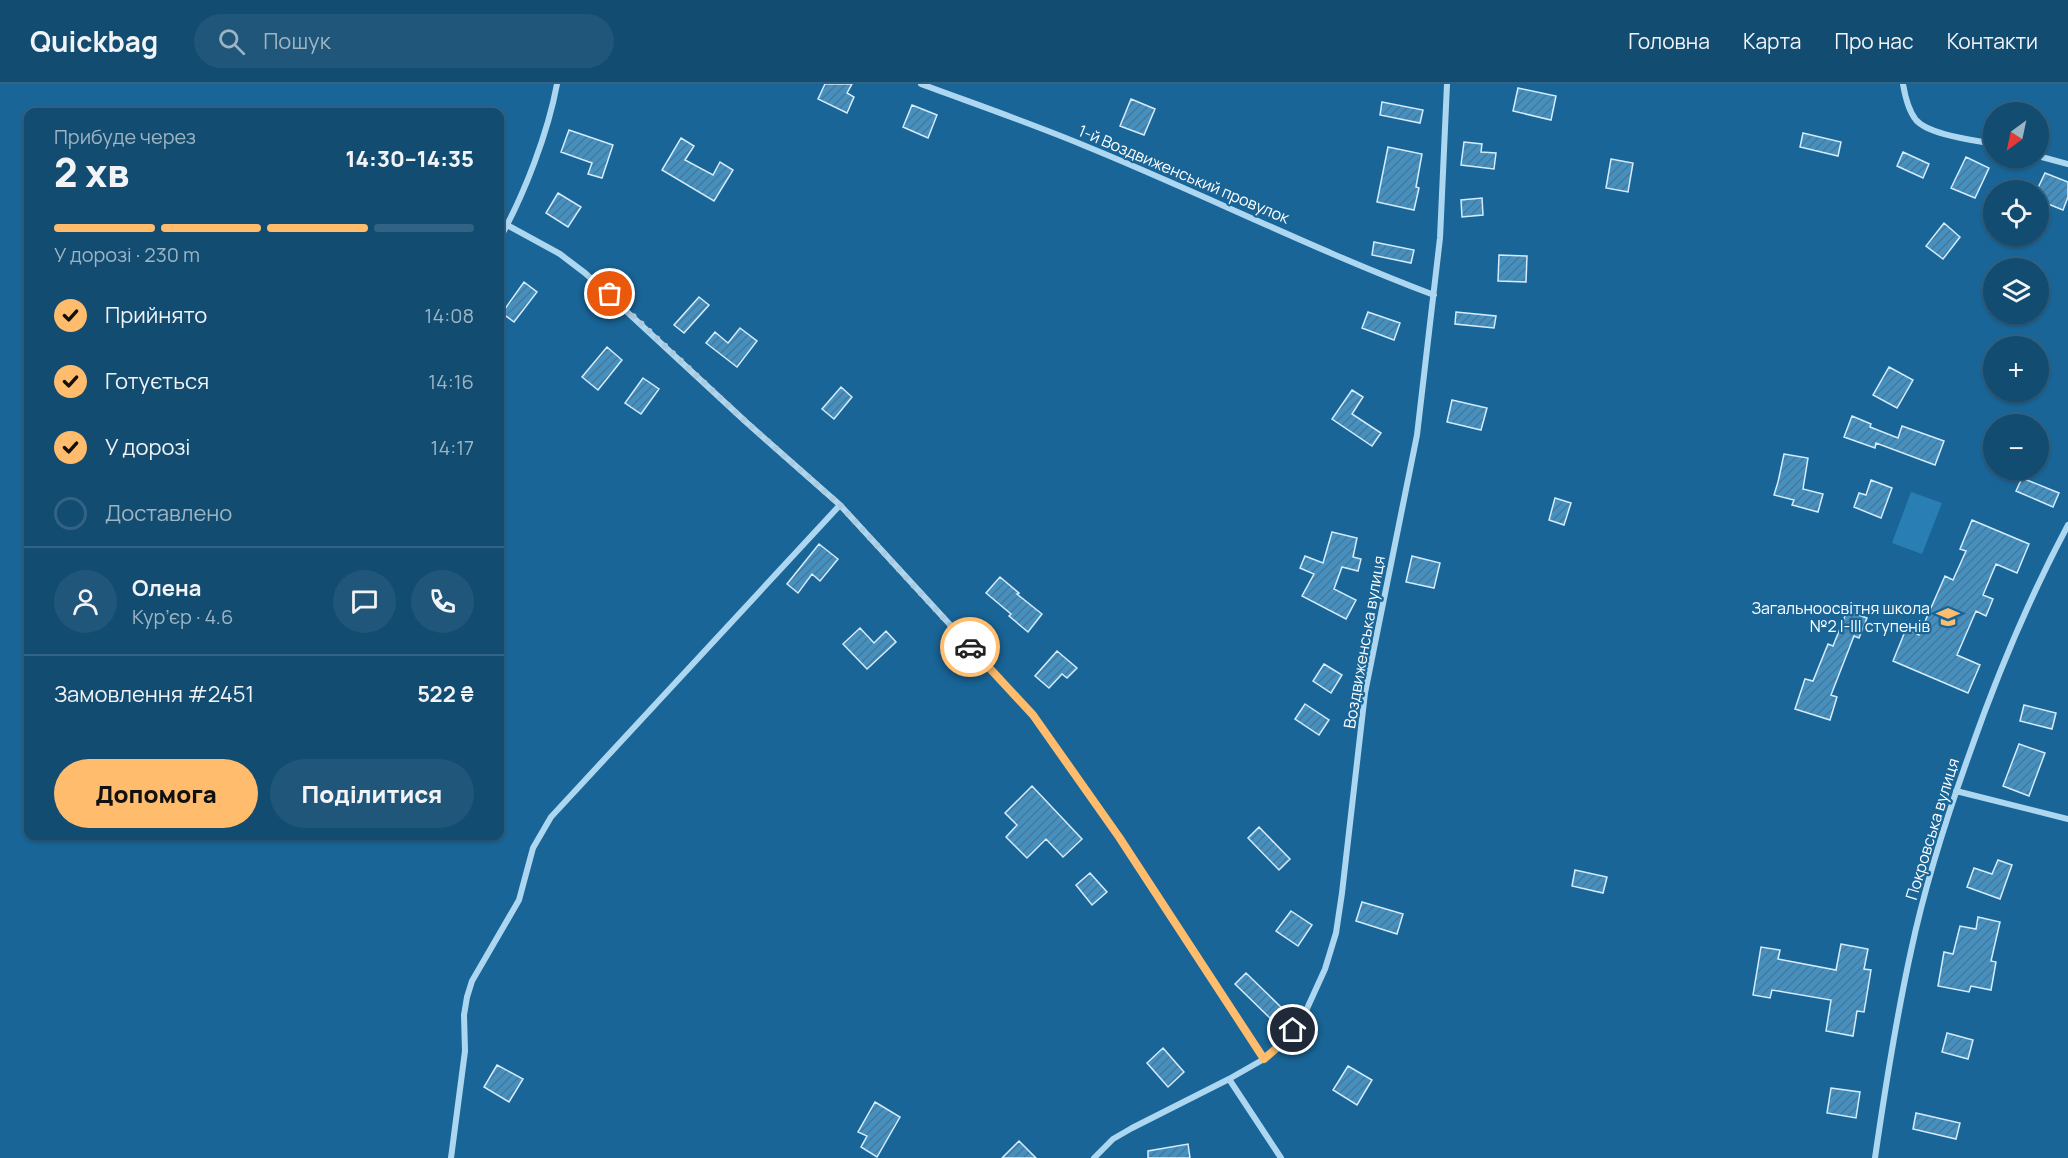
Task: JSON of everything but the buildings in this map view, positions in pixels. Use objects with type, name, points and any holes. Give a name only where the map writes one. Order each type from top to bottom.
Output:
[{"type":"street","points":[[504,231],[552,114],[557,84]]},
{"type":"street","name":"1-й Воздвиженський провулок","points":[[921,84],[1084,145],[1319,246],[1359,266],[1434,295]]},
{"type":"street","name":"Воздвиженська вулиця","points":[[1094,1158],[1113,1139],[1264,1059],[1280,1045],[1305,1012],[1325,969],[1336,933],[1342,893],[1365,693],[1417,435],[1440,238],[1447,84]]},
{"type":"street","points":[[1902,84],[1911,110],[1923,126],[1983,141]]},
{"type":"street","points":[[2049,159],[2068,164]]},
{"type":"street","points":[[507,225],[560,254],[585,273],[746,422],[840,505],[1033,715],[1119,837],[1264,1059]]},
{"type":"street","points":[[451,1158],[465,1051],[464,1015],[467,997],[472,981],[519,900],[533,848],[541,832],[551,817],[840,505]]},
{"type":"street","name":"Покровська вулиця","points":[[1875,1158],[1910,952],[1931,869],[1956,791],[2020,620],[2068,525]]},
{"type":"street","points":[[1956,791],[2068,819]]},
{"type":"street","points":[[1229,1079],[1281,1158]]},
{"type":"shaded area","points":[[1911,492],[1942,503],[1922,554],[1892,543]]},
{"type":"way so far","points":[[610,294],[746,422],[840,505],[970,647]]},
{"type":"place","name":"Загальноосвітня школа №2 I-III ступенів","points":[[1948,617]]},
{"type":"route","points":[[970,647],[1033,715],[1119,837],[1264,1059],[1293,1030]]}]
